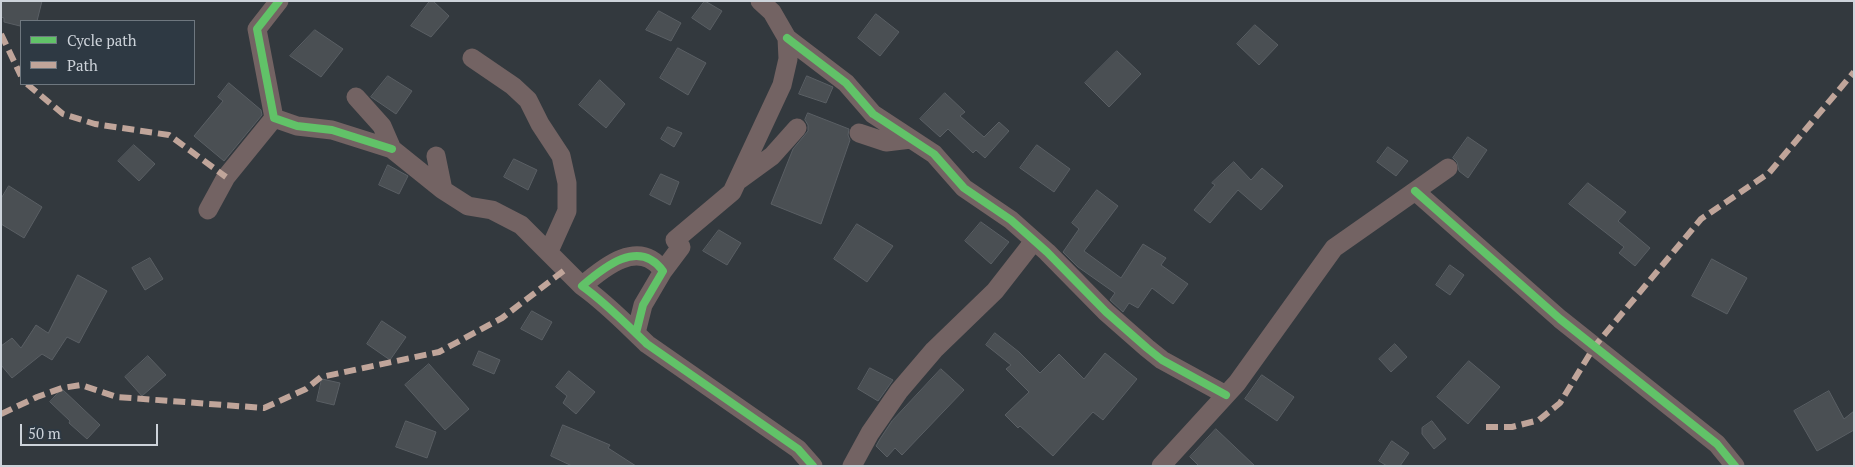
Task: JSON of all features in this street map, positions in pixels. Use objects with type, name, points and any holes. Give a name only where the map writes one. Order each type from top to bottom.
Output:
[{"type":"street","points":[[208,210],[226,177],[274,118],[257,29],[279,1]]},
{"type":"street","points":[[636,333],[642,305],[663,271],[681,248],[674,240],[732,192],[782,85],[788,59],[787,38],[771,5]]},
{"type":"street","points":[[787,38],[846,83],[873,114],[934,154],[964,188],[1011,220],[1106,312],[1154,354],[1226,395]]},
{"type":"street","points":[[472,58],[513,86],[528,100],[540,124],[561,156],[568,183],[568,211],[549,251]]},
{"type":"street","points":[[356,98],[382,126],[392,149]]},
{"type":"street","points":[[274,118],[297,126],[332,130],[392,149],[443,190],[468,206],[492,210],[521,225],[582,286],[600,299],[647,344],[798,449],[813,466]]},
{"type":"street","points":[[738,181],[772,156],[797,128]]},
{"type":"street","points":[[859,134],[886,142],[911,139]]},
{"type":"street","points":[[436,156],[443,190]]},
{"type":"street","points":[[1161,466],[1237,383],[1334,248],[1448,168]]},
{"type":"street","points":[[1415,191],[1560,319],[1717,444],[1735,466]]},
{"type":"street","points":[[852,466],[870,433],[899,391],[934,350],[995,291],[1034,241]]},
{"type":"street","points":[[582,286],[598,272],[614,262],[631,257],[646,256],[656,262],[663,271]]},
{"type":"building","points":[[1,1],[42,1],[37,20],[20,20],[20,26],[4,22],[4,18],[1,17]]},
{"type":"building","points":[[430,1],[433,1],[449,16],[431,37],[411,26]]},
{"type":"building","points":[[705,1],[722,11],[710,30],[692,18]]},
{"type":"building","points":[[659,11],[681,23],[671,41],[646,30]]},
{"type":"building","points":[[876,14],[899,32],[880,56],[858,38]]},
{"type":"building","points":[[1255,25],[1278,45],[1259,65],[1237,44]]},
{"type":"building","points":[[315,30],[343,49],[321,77],[290,56]]},
{"type":"building","points":[[678,48],[706,63],[688,95],[660,78]]},
{"type":"building","points":[[1117,51],[1141,74],[1109,107],[1085,83]]},
{"type":"building","points":[[388,76],[412,91],[396,114],[371,97]]},
{"type":"building","points":[[807,76],[833,87],[826,103],[799,94]]},
{"type":"building","points":[[600,80],[625,104],[606,128],[579,105]]},
{"type":"building","points":[[229,83],[261,110],[262,115],[224,161],[194,136],[223,101],[218,97]]},
{"type":"building","points":[[945,93],[965,112],[960,116],[984,137],[999,122],[1009,131],[985,158],[976,150],[973,153],[948,129],[940,137],[920,119]]},
{"type":"building","points":[[808,113],[849,129],[848,135],[850,140],[821,224],[771,204],[793,149],[808,131],[808,125],[805,120]]},
{"type":"building","points":[[668,127],[682,133],[674,147],[661,139]]},
{"type":"building","points":[[1468,137],[1487,150],[1468,178],[1459,171],[1457,162],[1453,158]]},
{"type":"building","points":[[134,145],[155,164],[139,181],[118,161]]},
{"type":"building","points":[[1037,145],[1070,169],[1054,192],[1020,168]]},
{"type":"building","points":[[1388,147],[1408,161],[1396,176],[1377,162]]},
{"type":"building","points":[[514,159],[537,170],[528,190],[504,177]]},
{"type":"building","points":[[1234,162],[1251,180],[1262,168],[1283,186],[1261,210],[1238,190],[1210,223],[1194,210],[1215,185],[1212,183]]},
{"type":"building","points":[[388,165],[408,176],[399,194],[379,185]]},
{"type":"building","points":[[661,174],[679,182],[670,205],[650,195]]},
{"type":"building","points":[[1588,183],[1626,212],[1618,221],[1650,248],[1635,266],[1619,253],[1624,247],[1569,204]]},
{"type":"building","points":[[9,186],[42,207],[24,238],[1,224],[1,199]]},
{"type":"building","points":[[1097,190],[1118,206],[1084,251],[1121,278],[1143,244],[1166,258],[1161,265],[1188,284],[1173,304],[1152,288],[1138,308],[1129,303],[1123,312],[1110,300],[1115,293],[1078,267],[1063,252],[1079,229],[1072,223]]},
{"type":"building","points":[[981,222],[1009,242],[991,264],[965,241]]},
{"type":"building","points":[[857,224],[893,246],[867,282],[834,259]]},
{"type":"building","points":[[719,230],[741,243],[727,265],[703,251]]},
{"type":"building","points":[[150,258],[163,279],[145,290],[132,268]]},
{"type":"building","points":[[1712,259],[1747,278],[1727,314],[1692,296]]},
{"type":"building","points":[[1450,265],[1464,275],[1450,295],[1436,285]]},
{"type":"building","points":[[78,275],[107,291],[79,343],[67,337],[52,360],[42,354],[12,378],[1,365],[1,346],[12,338],[21,348],[36,325],[48,333]]},
{"type":"building","points":[[532,311],[552,322],[542,340],[521,329]]},
{"type":"building","points":[[382,321],[406,337],[390,360],[367,344]]},
{"type":"building","points":[[995,333],[1019,352],[1040,373],[1059,354],[1084,379],[1105,353],[1137,379],[1103,420],[1093,412],[1053,456],[1005,415],[1029,392],[1006,369],[1011,365],[986,345]]},
{"type":"building","points":[[1395,344],[1407,357],[1391,372],[1379,359]]},
{"type":"building","points":[[479,351],[500,360],[494,374],[473,365]]},
{"type":"building","points":[[148,356],[166,375],[142,396],[125,377]]},
{"type":"building","points":[[1469,361],[1500,387],[1468,424],[1437,397]]},
{"type":"building","points":[[429,364],[469,409],[445,430],[405,385]]},
{"type":"building","points":[[870,368],[893,380],[878,401],[858,389]]},
{"type":"building","points":[[941,369],[964,390],[902,455],[895,448],[887,457],[876,446],[880,439],[892,421]]},
{"type":"building","points":[[569,371],[595,392],[576,414],[563,403],[567,396],[556,387]]},
{"type":"building","points":[[1262,375],[1294,397],[1277,421],[1245,399]]},
{"type":"building","points":[[322,379],[340,383],[334,405],[317,401]]},
{"type":"building","points":[[62,389],[100,425],[87,439],[50,402]]},
{"type":"building","points":[[1829,391],[1844,419],[1854,411],[1854,430],[1817,451],[1794,411]]},
{"type":"building","points":[[406,421],[436,432],[427,458],[396,447]]},
{"type":"building","points":[[1432,421],[1446,439],[1434,449],[1422,434],[1422,428]]},
{"type":"building","points":[[563,425],[610,445],[608,448],[636,466],[572,466],[551,456]]},
{"type":"building","points":[[1216,429],[1255,466],[1199,466],[1190,457]]},
{"type":"building","points":[[1392,441],[1409,453],[1400,466],[1387,466],[1379,461]]},
{"type":"marked path","points":[[1,34],[20,74]]},
{"type":"marked path","points":[[1486,427],[1512,427],[1539,420],[1560,403],[1594,347],[1701,219],[1769,173],[1854,72]]},
{"type":"marked path","points":[[28,85],[63,114],[95,124],[169,135],[226,177]]},
{"type":"marked path","points":[[1,414],[37,397],[62,388],[81,385],[117,397],[264,408],[306,389],[321,377],[439,352],[502,318],[566,269]]},
{"type":"cycle path","points":[[279,1],[257,29],[274,118],[297,126],[332,130],[392,149]]},
{"type":"cycle path","points":[[787,38],[846,83],[873,114],[934,154],[964,188],[1011,220],[1047,252],[1106,312],[1147,348],[1162,360],[1226,395]]},
{"type":"cycle path","points":[[1415,191],[1560,319],[1717,444],[1735,466]]},
{"type":"cycle path","points":[[636,333],[643,305],[663,271],[654,261],[633,256],[611,264],[582,286],[608,307],[647,344],[798,449],[813,466]]}]
